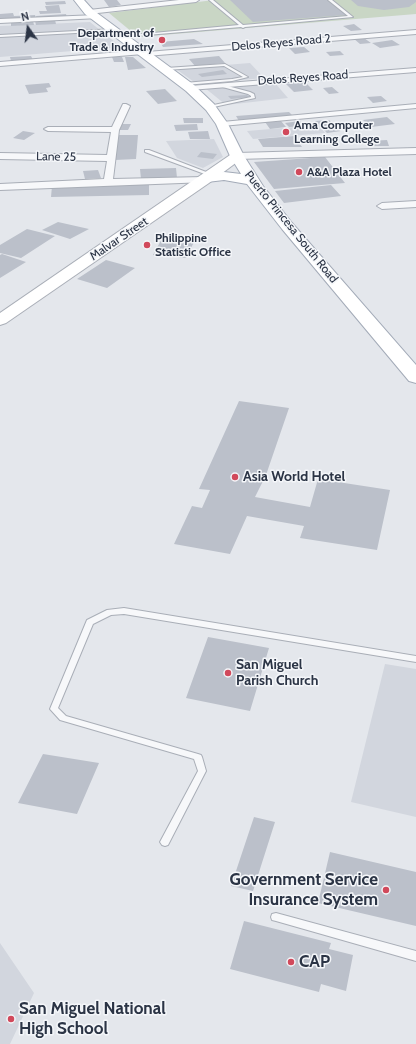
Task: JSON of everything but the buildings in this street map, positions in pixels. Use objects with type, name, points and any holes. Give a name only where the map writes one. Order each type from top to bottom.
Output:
[{"type":"main road","name":"Puerto Princesa South Road","points":[[79,0],[93,14],[166,69],[210,107],[222,124],[236,156],[252,180],[287,226],[416,377]]},
{"type":"main road","name":"Malvar Street","points":[[1,318],[208,177],[236,156]]},
{"type":"main road","points":[[208,177],[229,176],[252,180]]},
{"type":"street","points":[[0,21],[93,14],[196,0]]},
{"type":"street","name":"Delos Reyes Road 2","points":[[0,64],[416,32]]},
{"type":"street","name":"Delos Reyes Road","points":[[187,86],[220,85],[247,80],[416,70]]},
{"type":"street","points":[[108,182],[115,130],[126,106]]},
{"type":"street","points":[[222,124],[416,106]]},
{"type":"street","points":[[48,129],[115,130]]},
{"type":"street","points":[[236,156],[416,151]]},
{"type":"street","name":"Lane 25","points":[[0,156],[111,158]]},
{"type":"street","points":[[0,187],[208,177]]},
{"type":"street","points":[[382,206],[415,205]]},
{"type":"lane","points":[[211,0],[243,27]]},
{"type":"lane","points":[[0,36],[243,27],[351,17],[330,0]]},
{"type":"lane","points":[[0,32],[116,31]]},
{"type":"lane","points":[[166,69],[225,65],[243,74],[247,80],[187,86]]},
{"type":"lane","points":[[210,107],[253,98],[253,95],[249,93],[220,85]]},
{"type":"lane","points":[[147,151],[208,177]]},
{"type":"lane","points":[[165,842],[202,771],[198,757],[63,718],[54,709],[90,622],[110,612],[124,611],[416,659]]},
{"type":"lane","points":[[276,917],[416,956]]},
{"type":"shaded area","points":[[90,22],[121,47],[0,57],[0,26]]},
{"type":"shaded area","points":[[250,63],[264,78],[197,84],[176,69]]},
{"type":"shaded area","points":[[274,82],[288,98],[226,105],[205,88]]},
{"type":"shaded area","name":"Ama Computer Learning College","points":[[319,125],[325,133],[253,139],[247,131]]},
{"type":"shaded area","points":[[214,139],[223,157],[203,168],[177,158],[166,141]]},
{"type":"shaded area","points":[[385,664],[416,669],[416,817],[351,802]]},
{"type":"shaded area","name":"San Miguel National High School","points":[[0,943],[34,993],[10,1044],[0,1044]]},
{"type":"green space","points":[[214,0],[416,0],[416,14],[138,37],[109,13]]},
{"type":"place","name":"Department of Trade & Industry","points":[[162,40]]},
{"type":"place","name":"Ama Computer Learning College","points":[[286,132]]},
{"type":"place","name":"A&A Plaza Hotel","points":[[299,172]]},
{"type":"place","name":"Philippine Statistic Office","points":[[147,245]]},
{"type":"place","name":"Asia World Hotel","points":[[235,477]]},
{"type":"place","name":"San Miguel Parish Church","points":[[228,673]]},
{"type":"place","name":"Government Service Insurance System","points":[[386,890]]},
{"type":"place","name":"CAP","points":[[291,962]]},
{"type":"place","name":"San Miguel National High School","points":[[11,1019]]}]
